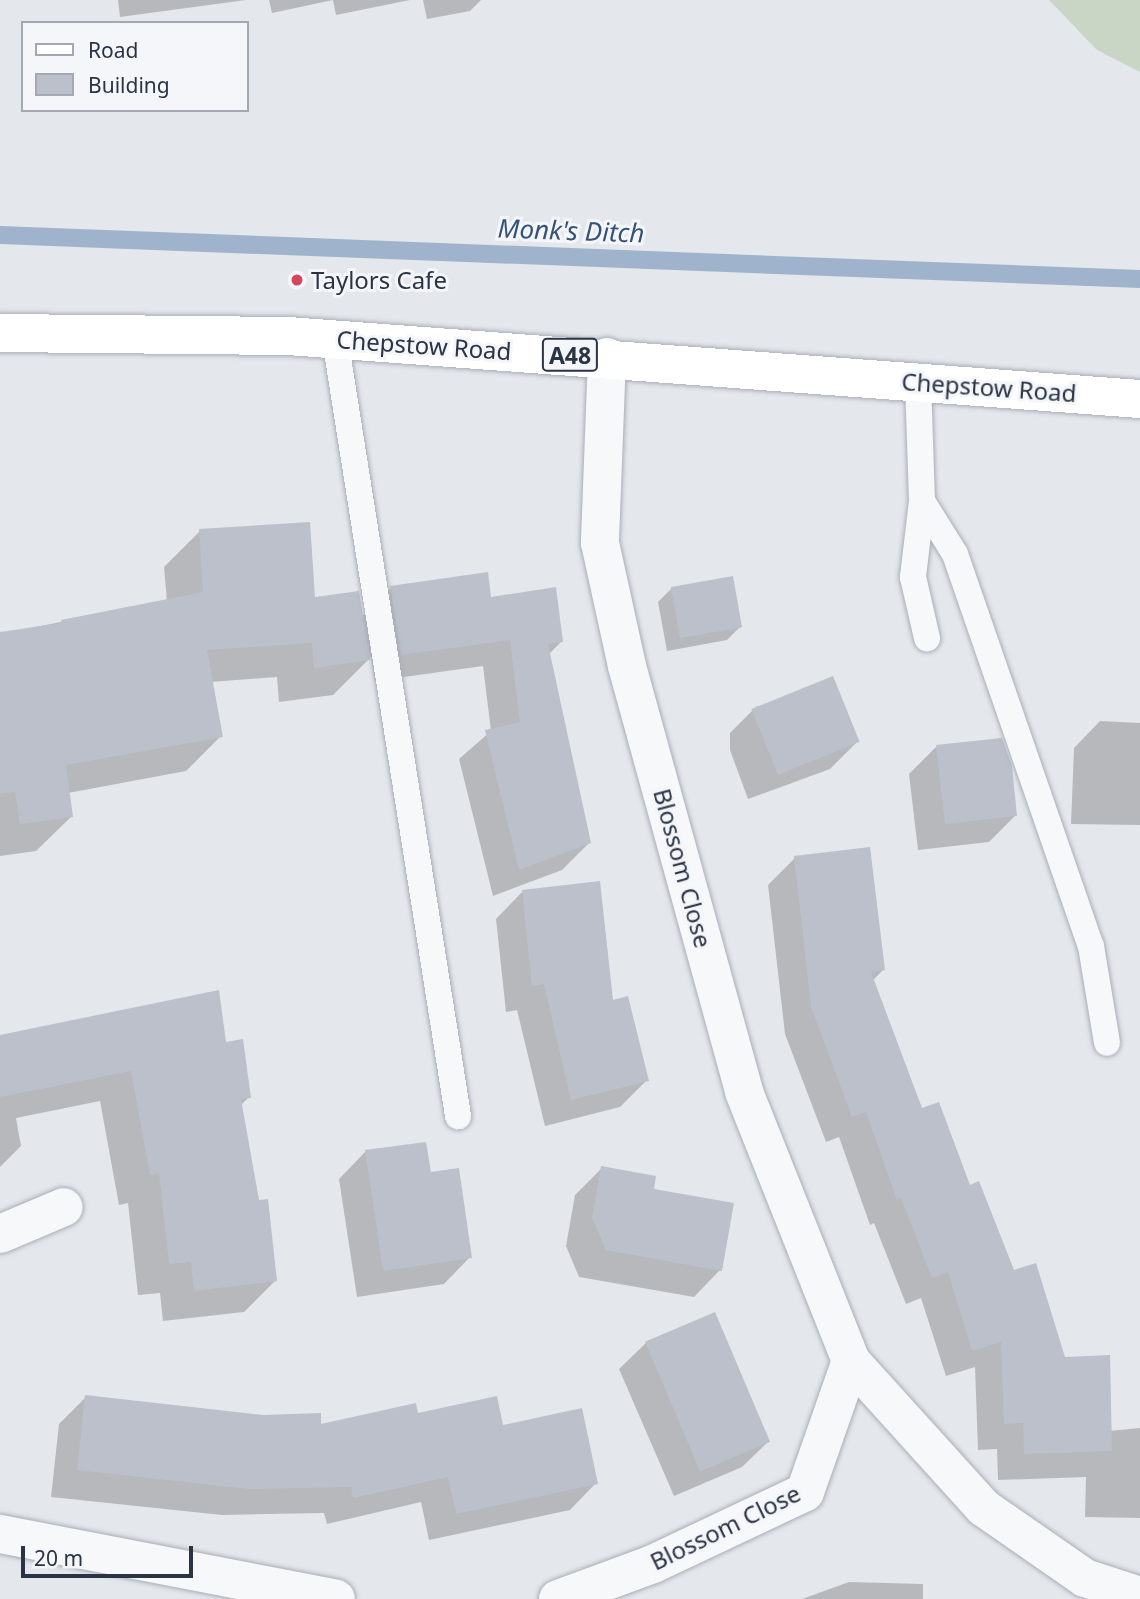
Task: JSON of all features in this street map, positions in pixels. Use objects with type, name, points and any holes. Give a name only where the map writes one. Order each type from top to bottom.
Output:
[{"type":"main road","name":"Chepstow Road","points":[[0,333],[335,340],[1140,399]]},
{"type":"street","name":"Blossom Close","points":[[607,358],[600,543],[627,666],[744,1092],[851,1361],[984,1508],[1085,1578],[1140,1597]]},
{"type":"street","points":[[0,1234],[64,1207]]},
{"type":"street","name":"Blossom Close","points":[[558,1599],[653,1564],[805,1492],[851,1361]]},
{"type":"street","points":[[0,1534],[336,1599]]},
{"type":"lane","points":[[335,340],[458,1116]]},
{"type":"lane","points":[[918,381],[922,501],[913,577],[927,638]]},
{"type":"lane","points":[[922,501],[955,554],[1091,946],[1107,1043]]},
{"type":"green space","points":[[1049,0],[1140,0],[1140,72],[1097,50]]},
{"type":"building","points":[[310,522],[315,597],[359,591],[370,660],[314,668],[312,643],[207,650],[223,737],[66,765],[73,817],[20,824],[15,792],[0,794],[0,632],[62,623],[61,620],[203,592],[199,529]]},
{"type":"building","points":[[488,572],[491,597],[556,587],[563,642],[548,644],[591,843],[519,870],[485,730],[520,722],[510,640],[401,655],[390,586]]},
{"type":"building","points":[[733,576],[742,627],[680,638],[671,587]]},
{"type":"building","points":[[833,676],[860,742],[778,775],[751,709]]},
{"type":"building","points":[[1002,738],[1012,766],[1017,816],[945,824],[936,745]]},
{"type":"building","points":[[870,847],[885,970],[871,972],[922,1108],[939,1102],[970,1185],[979,1181],[1014,1270],[1036,1263],[1065,1357],[1110,1355],[1112,1451],[1024,1454],[1023,1423],[1004,1424],[1001,1342],[972,1351],[948,1272],[932,1278],[901,1198],[897,1200],[866,1112],[852,1117],[811,1007],[794,856]]},
{"type":"building","points":[[600,881],[613,1000],[628,996],[649,1081],[571,1100],[544,984],[532,986],[522,890]]},
{"type":"building","points":[[219,990],[226,1042],[243,1039],[251,1098],[241,1099],[259,1200],[268,1199],[277,1281],[194,1291],[191,1262],[169,1264],[159,1173],[150,1175],[131,1071],[0,1097],[0,1035]]},
{"type":"building","points":[[426,1142],[431,1172],[459,1168],[472,1258],[383,1271],[365,1150]]},
{"type":"building","points":[[601,1166],[656,1176],[654,1189],[734,1203],[722,1271],[606,1250],[592,1218]]},
{"type":"building","points":[[715,1312],[770,1442],[700,1471],[645,1342]]},
{"type":"building","points":[[85,1395],[263,1415],[321,1413],[321,1424],[416,1403],[418,1413],[497,1396],[503,1425],[582,1408],[598,1484],[456,1514],[448,1477],[353,1498],[351,1487],[249,1489],[77,1470]]},
{"type":"waterway","name":"Monk's Ditch","points":[[0,235],[1140,279]]},
{"type":"place","name":"Taylors Cafe","points":[[297,280]]}]
